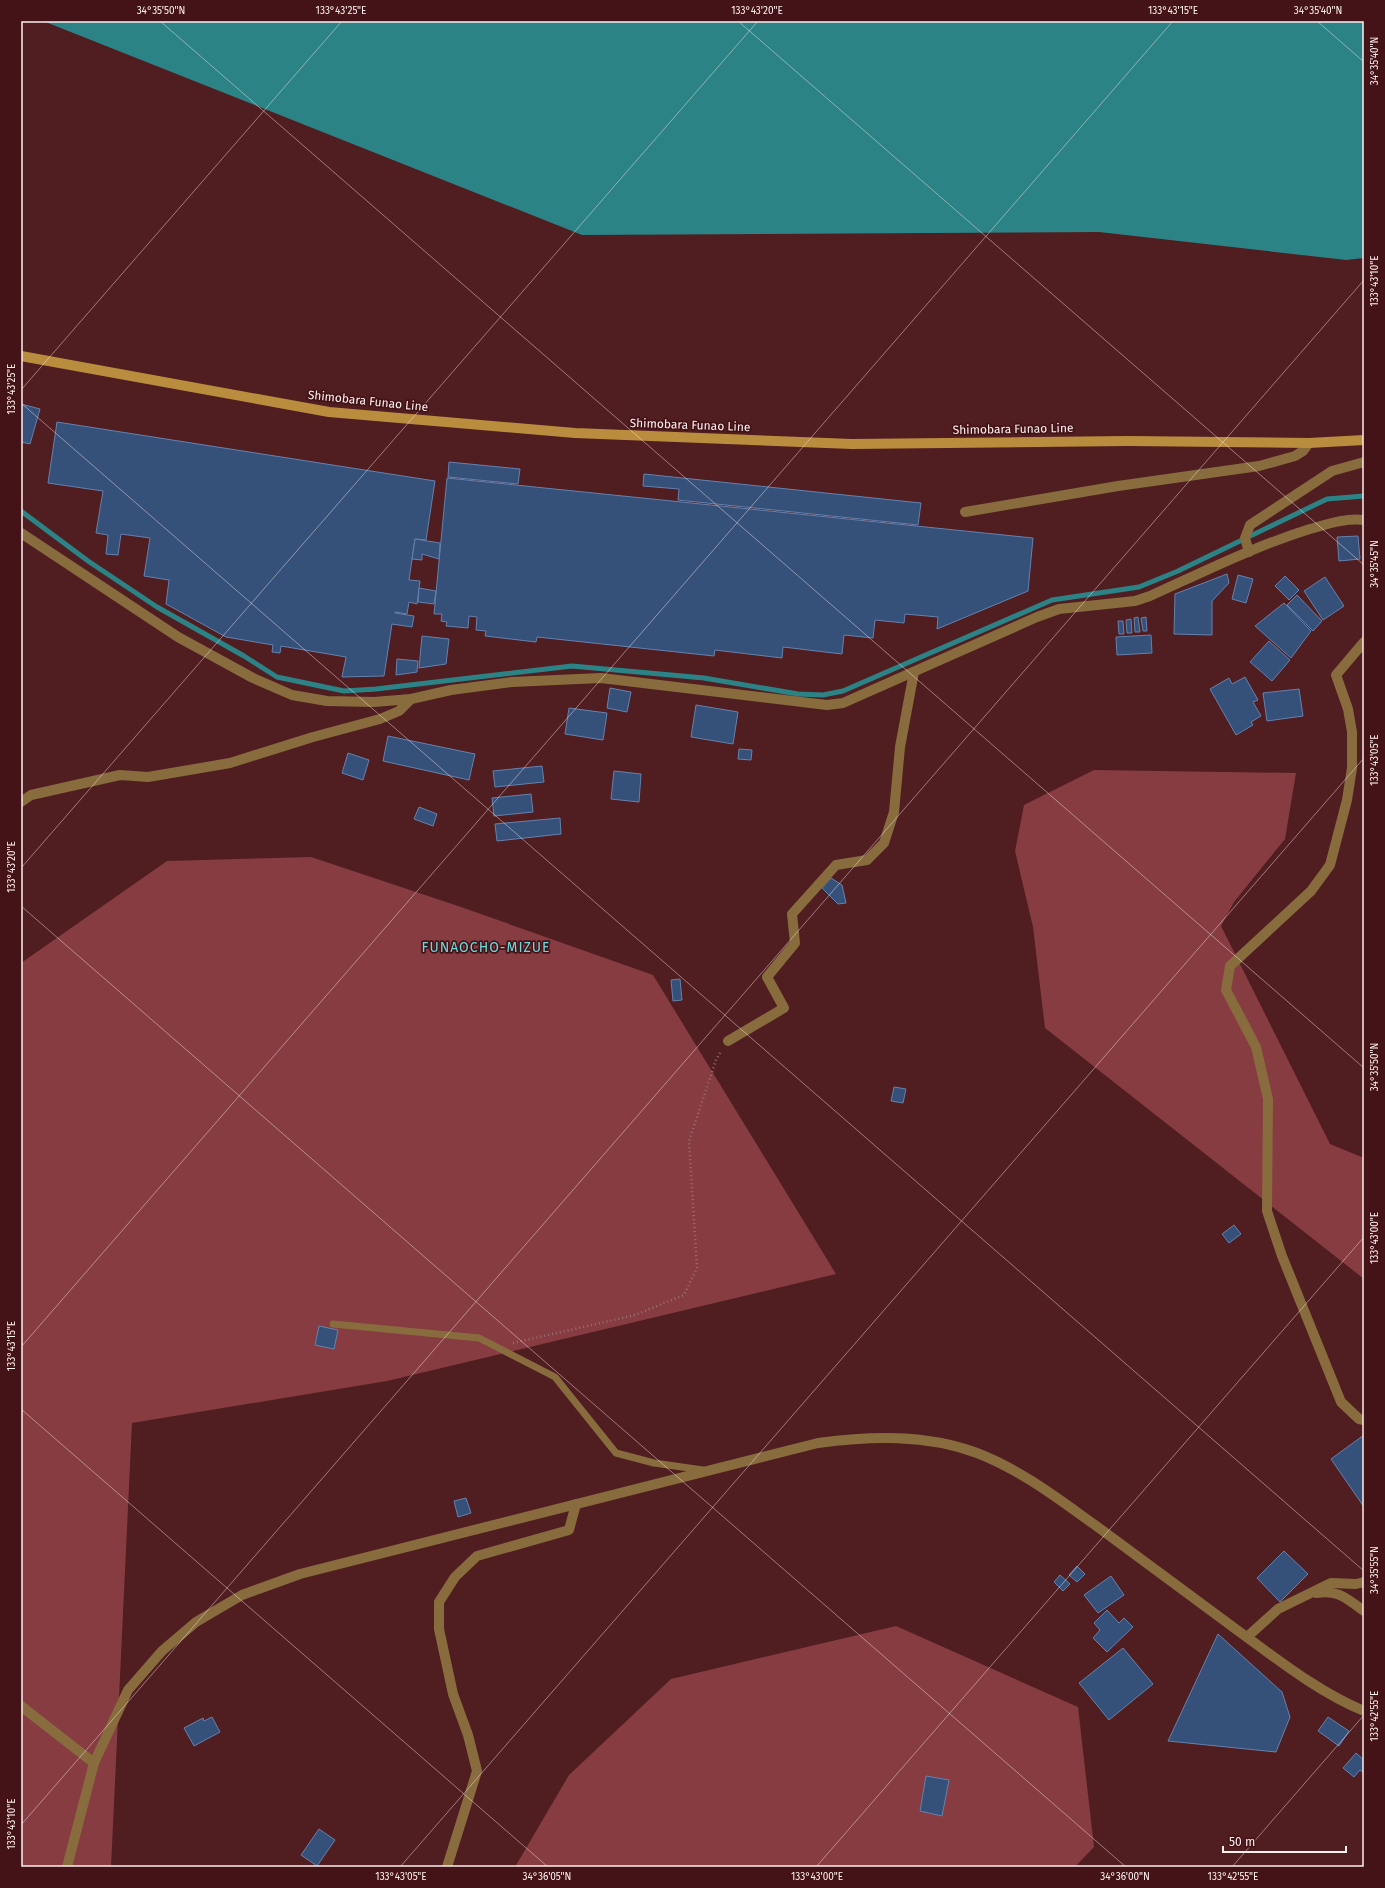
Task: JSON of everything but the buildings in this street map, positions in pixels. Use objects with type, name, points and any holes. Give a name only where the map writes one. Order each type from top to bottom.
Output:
[{"type":"main road","name":"Shimobara Funao Line","points":[[21,356],[329,412],[575,433],[852,444],[1128,441],[1309,443],[1364,440]]},
{"type":"street","points":[[965,512],[1118,486],[1259,466],[1295,456],[1303,451],[1309,443]]},
{"type":"street","points":[[1249,552],[1246,538],[1250,525],[1332,471],[1364,462]]},
{"type":"street","points":[[21,533],[178,638],[253,678],[292,696],[327,701],[374,702],[411,699],[452,690],[512,682],[601,678],[827,706],[843,703],[1048,613],[1060,609],[1135,601],[1150,596],[1288,536],[1338,521],[1364,520]]},
{"type":"street","points":[[1362,648],[1336,675],[1348,708],[1352,768],[1347,800],[1330,865],[1311,891],[1230,966],[1226,990],[1256,1047],[1268,1099],[1267,1211],[1282,1256],[1341,1402],[1359,1419],[1364,1420]]},
{"type":"street","points":[[728,1041],[784,1008],[767,977],[795,944],[792,914],[836,865],[867,860],[884,843],[894,812],[900,747],[914,672]]},
{"type":"street","points":[[21,802],[31,795],[120,775],[148,778],[230,763],[313,737],[380,719],[399,711],[411,699]]},
{"type":"street","points":[[67,1867],[94,1762],[128,1690],[162,1651],[196,1622],[242,1595],[300,1574],[818,1443],[855,1438],[888,1437],[928,1441],[976,1453],[1035,1481],[1247,1637],[1347,1704],[1364,1711]]},
{"type":"street","points":[[447,1867],[477,1771],[468,1735],[453,1694],[439,1629],[439,1602],[455,1577],[477,1556],[569,1530],[576,1504]]},
{"type":"street","points":[[1247,1637],[1278,1609],[1330,1583],[1356,1584],[1364,1582]]},
{"type":"street","points":[[1308,1595],[1326,1591],[1338,1593],[1364,1611]]},
{"type":"street","points":[[21,1706],[94,1762]]},
{"type":"lane","points":[[333,1324],[479,1338],[555,1377],[616,1453],[654,1463],[709,1471]]},
{"type":"path","points":[[503,1350],[515,1342],[635,1315],[684,1295],[697,1268],[689,1141],[716,1060],[728,1041]]},
{"type":"shaded area","points":[[1094,770],[1296,773],[1285,839],[1234,902],[1221,926],[1330,1144],[1364,1158],[1364,1279],[1045,1028],[1033,927],[1015,851],[1024,805]]},
{"type":"shaded area","points":[[311,857],[461,907],[653,975],[836,1274],[387,1381],[132,1423],[111,1867],[21,1867],[21,963],[167,861]]},
{"type":"shaded area","points":[[896,1626],[1078,1707],[1094,1847],[1075,1867],[515,1867],[569,1775],[671,1679]]},
{"type":"water","points":[[43,21],[1364,21],[1364,258],[1346,260],[1099,232],[582,235]]},
{"type":"waterway","points":[[21,511],[88,561],[157,607],[244,656],[277,677],[344,691],[376,689],[572,666],[704,678],[798,694],[823,695],[843,691],[1052,600],[1139,587],[1178,571],[1327,499],[1364,496]]},
{"type":"district","name":"FUNAOCHO-MIZUE","points":[[486,947]]}]
